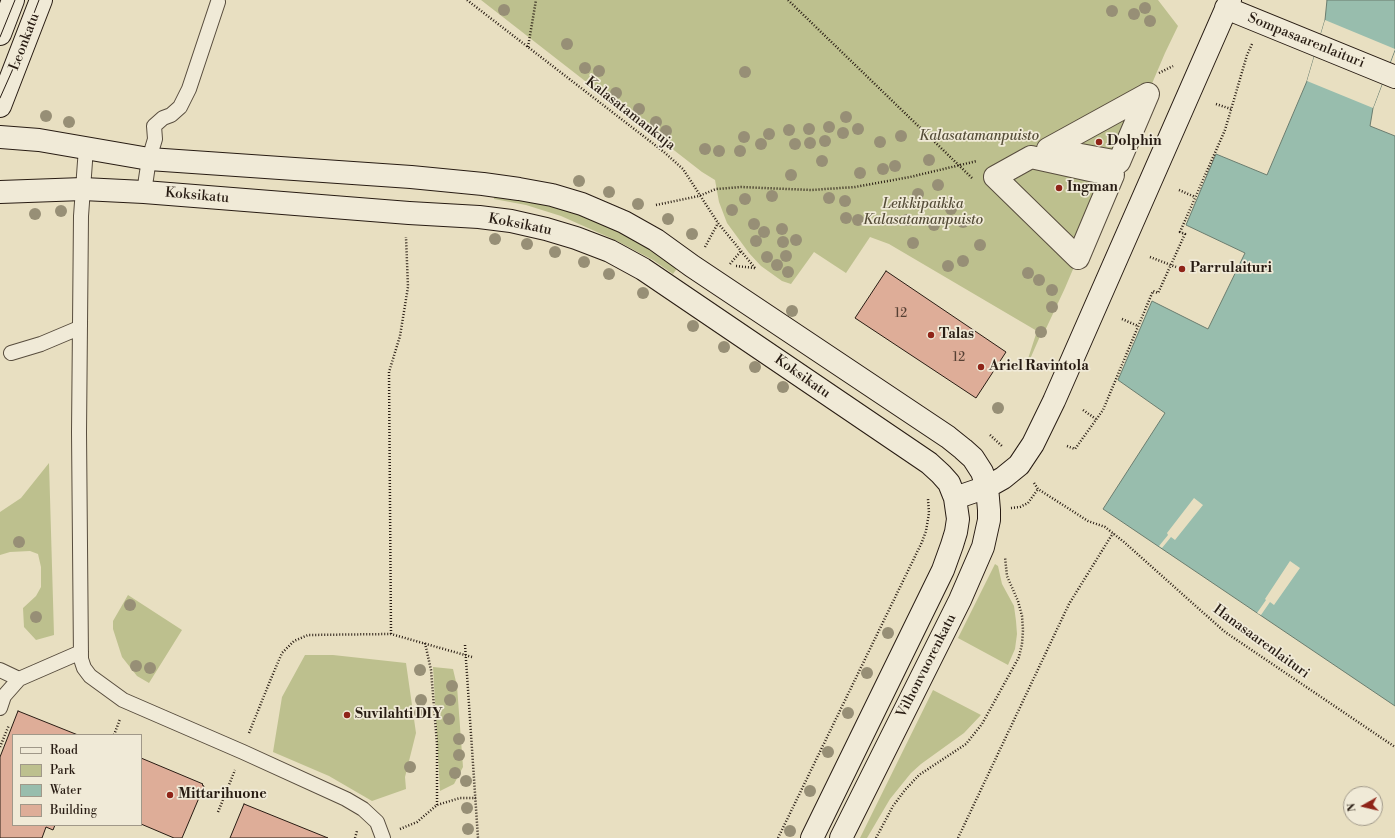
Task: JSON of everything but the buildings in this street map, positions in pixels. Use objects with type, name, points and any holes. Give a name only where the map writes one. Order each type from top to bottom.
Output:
[{"type":"main road","name":"Leonkatu","points":[[0,34],[13,0]]},
{"type":"main road","name":"Leonkatu","points":[[0,106],[41,0]]},
{"type":"main road","name":"Sompasaarenlaituri","points":[[1228,2],[1261,23],[1391,75]]},
{"type":"main road","points":[[955,498],[987,487],[1003,478],[1019,465],[1033,444],[1054,401],[1228,2]]},
{"type":"main road","points":[[0,137],[39,140],[144,158],[411,177],[519,189],[552,195],[582,204],[624,222],[656,240],[692,266],[948,437],[973,458],[982,472],[987,487]]},
{"type":"main road","points":[[1031,158],[1113,175],[1078,258],[996,177],[1031,158]]},
{"type":"main road","name":"Koksikatu","points":[[0,192],[83,189],[144,192],[479,217],[511,221],[546,229],[610,251],[642,269],[929,463],[949,483],[955,498]]},
{"type":"main road","name":"Vilhonvuorenkatu","points":[[841,838],[960,600],[979,558],[989,520],[987,487]]},
{"type":"main road","name":"Vilhonvuorenkatu","points":[[812,838],[943,570],[956,532],[957,511],[955,498]]},
{"type":"lane","points":[[144,192],[144,158],[155,139],[154,126],[180,107],[189,89],[218,2]]},
{"type":"lane","points":[[86,148],[81,216],[79,432],[81,659],[84,668],[90,676],[123,700],[346,799],[363,809],[377,822],[383,837]]},
{"type":"lane","points":[[11,353],[41,344],[80,328]]},
{"type":"lane","points":[[0,708],[4,696],[19,679],[81,652]]},
{"type":"lane","points":[[0,670],[19,679]]},
{"type":"path","name":"Kalasatamankuja","points":[[467,0],[664,152],[683,169],[699,196],[718,223],[755,268]]},
{"type":"path","points":[[528,47],[536,0]]},
{"type":"path","points":[[788,0],[976,182]]},
{"type":"path","points":[[1067,446],[1075,449],[1103,410],[1153,291],[1158,293],[1171,265],[1185,234],[1180,232],[1225,130],[1247,56],[1261,23]]},
{"type":"path","points":[[1216,104],[1231,109]]},
{"type":"path","points":[[656,205],[699,196],[716,189],[741,187],[811,190],[855,187],[959,166]]},
{"type":"path","points":[[1179,190],[1195,197]]},
{"type":"path","points":[[704,247],[718,223]]},
{"type":"path","points":[[391,634],[389,372],[400,336],[408,287],[406,235]]},
{"type":"path","points":[[1150,256],[1176,267]]},
{"type":"path","points":[[1122,319],[1138,326]]},
{"type":"path","points":[[1082,410],[1096,419]]},
{"type":"path","name":"Hanasaarenlaituri","points":[[1008,508],[1020,507],[1028,503],[1038,488],[1088,522],[1105,527],[1124,542],[1225,632],[1395,747]]},
{"type":"path","points":[[778,838],[913,563],[926,531],[929,512]]},
{"type":"path","points":[[958,838],[1069,604],[1113,534]]},
{"type":"path","points":[[876,838],[893,806],[905,790],[919,775],[966,744],[982,724],[1019,657],[1022,644],[1022,616],[1018,601],[1007,576],[1005,553]]},
{"type":"path","points":[[242,752],[282,653],[294,641],[308,635],[391,634],[472,657]]},
{"type":"path","points":[[425,643],[431,670],[437,744],[437,805]]},
{"type":"path","points":[[465,645],[478,838]]},
{"type":"path","points":[[218,812],[227,791]]},
{"type":"path","points":[[383,837],[417,822],[437,805],[460,798],[476,798]]},
{"type":"green space","name":"Kalasatamanpuisto","points":[[481,0],[1158,0],[1178,26],[1165,53],[1065,288],[1043,335],[1041,334],[1027,366],[1026,365],[1037,331],[889,244],[870,237],[846,273],[814,252],[791,284],[782,281],[761,266],[749,253],[727,223],[719,202],[715,180],[702,172]]},
{"type":"green space","points":[[494,194],[527,199],[570,210],[609,226],[649,248],[678,267],[673,274],[653,260],[615,240],[561,216],[526,205],[494,199]]},
{"type":"green space","points":[[49,463],[54,635],[36,640],[24,627],[23,608],[36,596],[41,587],[41,567],[38,554],[30,551],[10,552],[0,555],[0,512],[21,498]]},
{"type":"green space","points":[[995,564],[998,566],[1002,584],[1014,606],[1016,621],[1017,634],[1015,649],[1008,665],[958,638]]},
{"type":"green space","points":[[128,595],[182,630],[149,683],[137,676],[122,657],[113,629],[113,621]]},
{"type":"green space","name":"Suvilahti DIY","points":[[305,655],[333,655],[406,663],[416,733],[405,777],[406,789],[372,801],[329,776],[273,752],[282,697]]},
{"type":"green space","points":[[433,667],[453,669],[457,686],[463,767],[454,784],[440,791]]},
{"type":"green space","points":[[933,690],[981,715],[964,733],[911,773],[890,799],[867,838],[860,838]]},
{"type":"water","points":[[1327,0],[1395,0],[1395,50],[1373,108],[1370,126],[1395,136],[1395,706],[1103,509],[1165,413],[1118,380],[1152,301],[1208,329],[1245,253],[1186,225],[1216,154],[1267,175],[1307,81],[1325,20]]},
{"type":"pier","points":[[1325,20],[1395,49],[1373,108],[1307,81]]},
{"type":"pier","points":[[1194,498],[1203,505],[1175,540],[1171,537],[1162,548],[1159,546],[1168,535],[1167,533]]},
{"type":"pier","points":[[1290,561],[1300,568],[1274,605],[1270,602],[1261,615],[1257,613],[1266,600],[1265,599]]},
{"type":"tram line","points":[[0,37],[15,0]]},
{"type":"tram line","points":[[0,98],[39,0]]},
{"type":"place","name":"Dolphin","points":[[1099,142]]},
{"type":"place","name":"Ingman","points":[[1059,188]]},
{"type":"place","name":"Parrulaituri","points":[[1182,269]]},
{"type":"place","name":"Talas","points":[[931,335]]},
{"type":"place","name":"Ariel Ravintola","points":[[981,367]]},
{"type":"place","name":"Suvilahti DIY","points":[[347,715]]},
{"type":"place","name":"Mittarihuone","points":[[170,795]]},
{"type":"park label","name":"Leikkipaikka Kalasatamanpuisto","points":[[923,214]]}]
